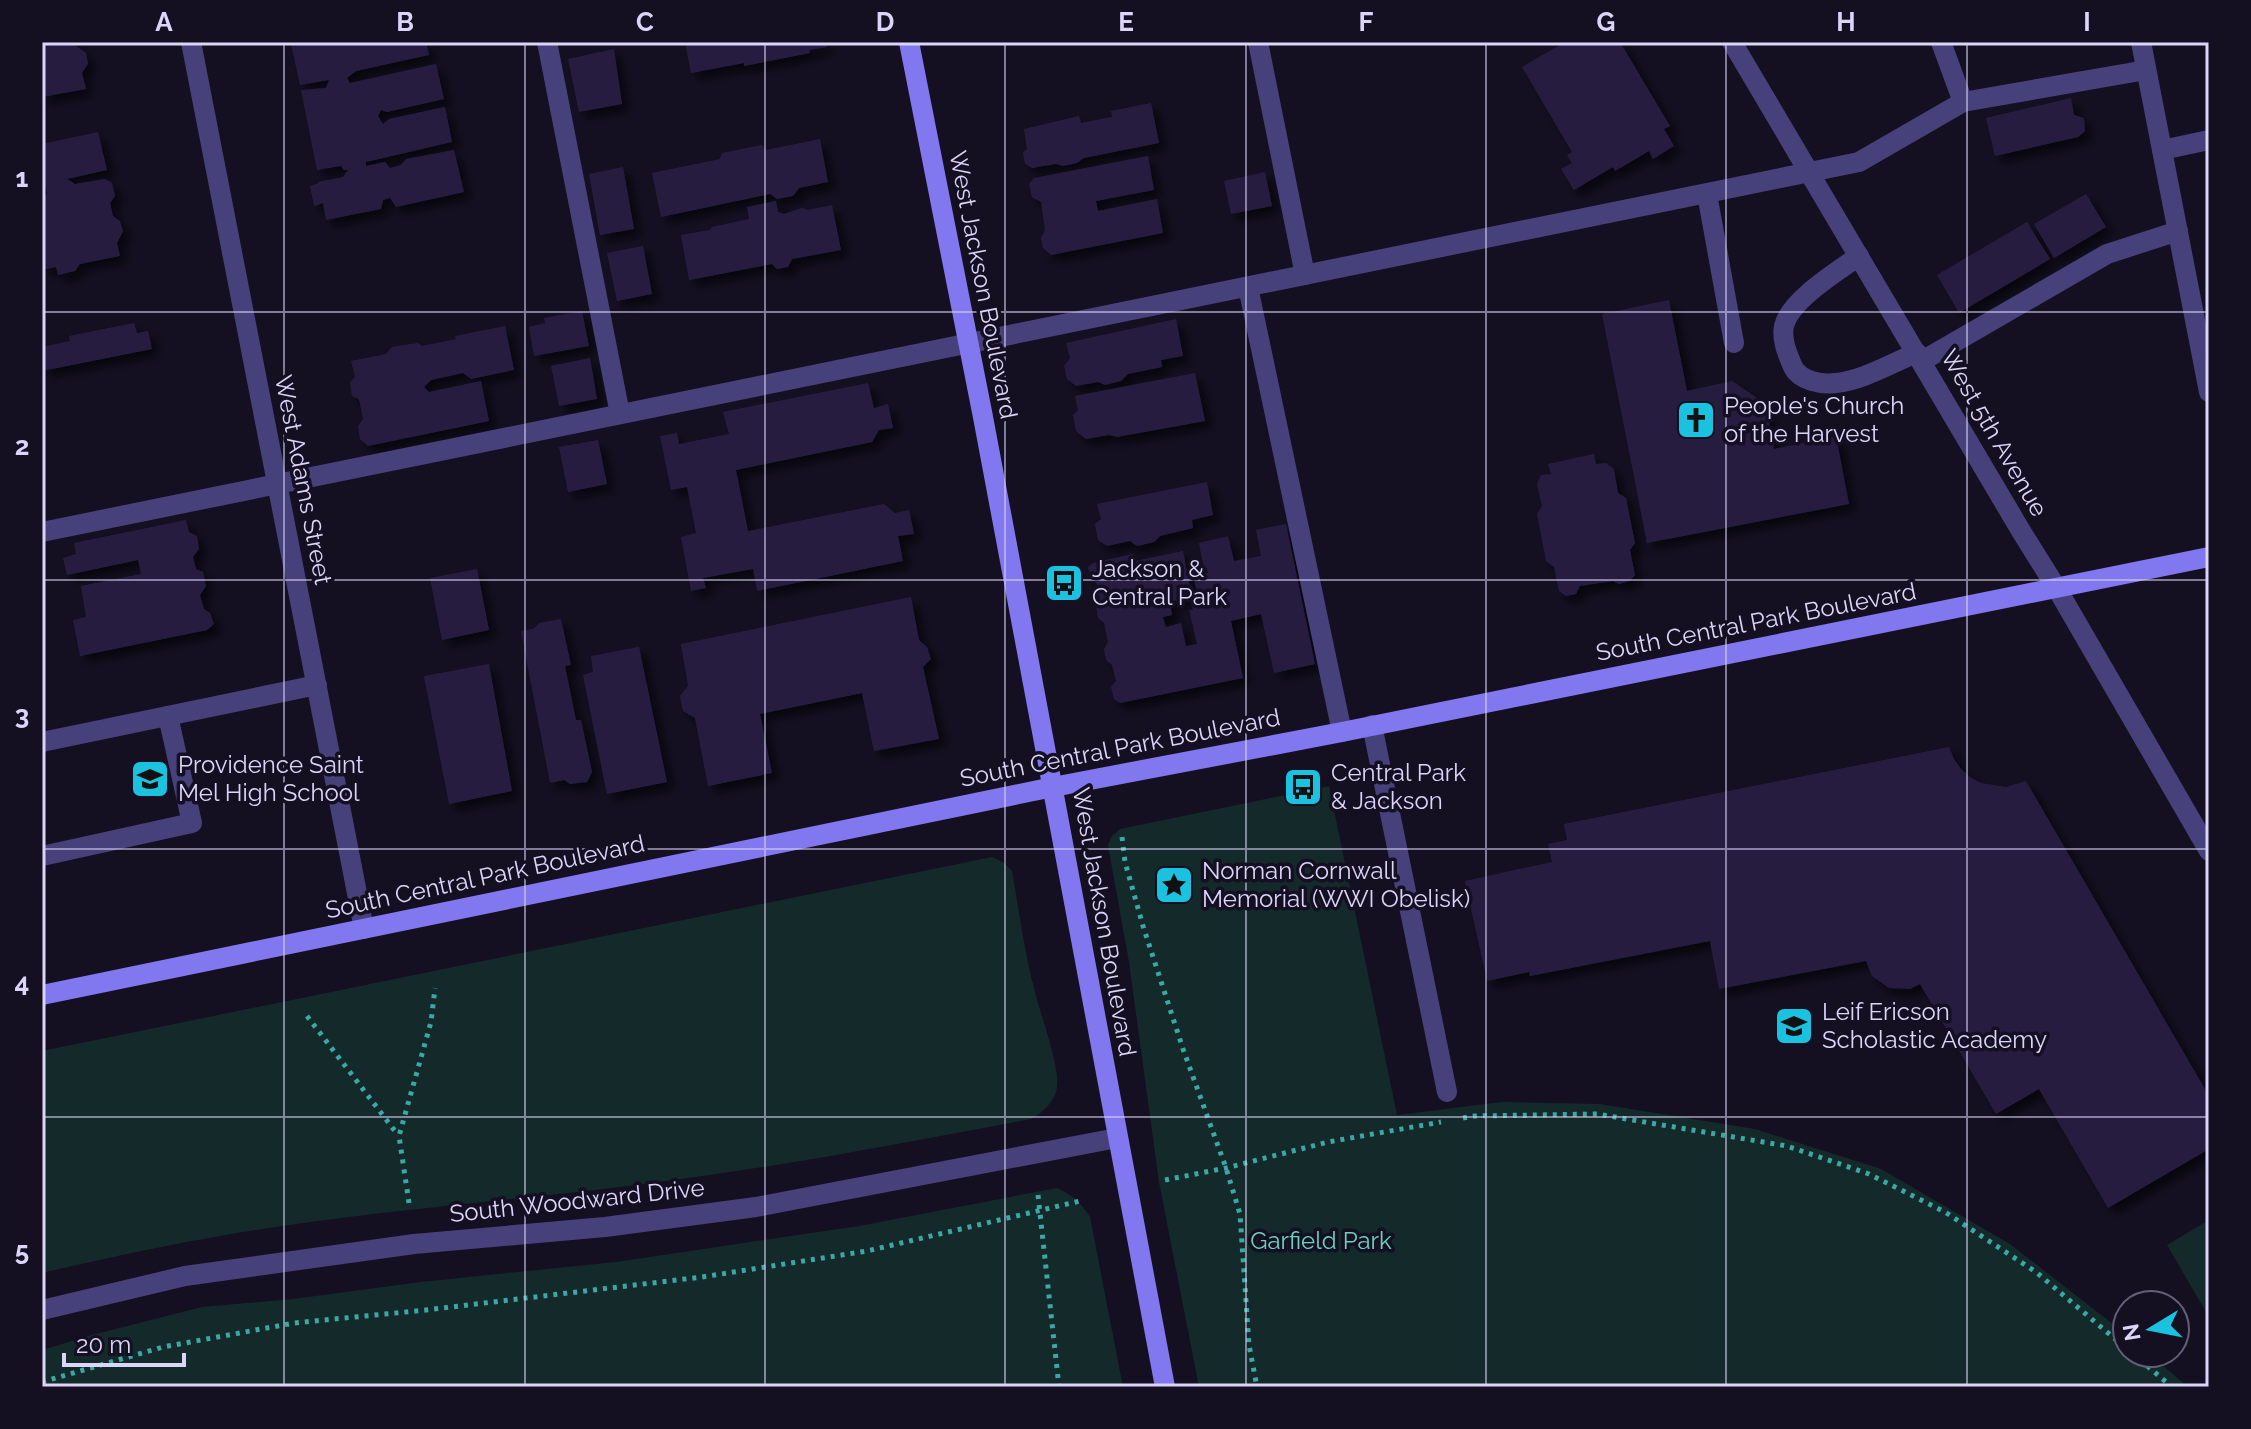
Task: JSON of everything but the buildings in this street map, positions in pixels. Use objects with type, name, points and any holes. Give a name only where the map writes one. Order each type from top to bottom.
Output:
[{"type":"street","name":"West Adams Street","points":[[191,42],[364,929]]},
{"type":"street","points":[[547,42],[620,414]]},
{"type":"street","name":"West Jackson Boulevard","points":[[909,42],[1165,1387]]},
{"type":"street","points":[[1258,42],[1305,275]]},
{"type":"street","name":"West 5th Avenue","points":[[1732,42],[2209,851]]},
{"type":"street","points":[[1941,42],[1963,102]]},
{"type":"street","points":[[2141,42],[2209,392]]},
{"type":"street","points":[[42,532],[1859,162],[1963,102],[2146,70]]},
{"type":"street","points":[[2162,150],[2209,140]]},
{"type":"street","points":[[1707,194],[1734,343]]},
{"type":"street","points":[[1859,256],[1801,298],[1784,325],[1785,349],[1796,373],[1812,381],[1834,384],[1919,357],[2107,254],[2178,231]]},
{"type":"street","points":[[1248,287],[1342,732]]},
{"type":"street","name":"South Central Park Boulevard","points":[[42,995],[1053,787],[1342,732],[2209,557]]},
{"type":"street","points":[[42,742],[317,685]]},
{"type":"street","points":[[42,856],[192,823],[168,716]]},
{"type":"street","points":[[1372,725],[1447,1092]]},
{"type":"street","name":"South Woodward Drive","points":[[42,1310],[185,1276],[414,1244],[605,1227],[756,1207],[1117,1138]]},
{"type":"path","points":[[1122,837],[1125,862],[1143,926],[1240,1214],[1249,1345],[1257,1387]]},
{"type":"path","points":[[409,1203],[399,1136],[431,1022],[435,988]]},
{"type":"path","points":[[307,1016],[399,1136]]},
{"type":"path","points":[[1459,1119],[1474,1116],[1597,1114],[1787,1146],[1869,1174],[1945,1212],[2036,1272],[2111,1335]]},
{"type":"path","points":[[1165,1180],[1328,1142],[1445,1121]]},
{"type":"path","points":[[1038,1195],[1059,1387]]},
{"type":"path","points":[[42,1382],[163,1347],[294,1323],[702,1277],[867,1251],[1080,1201]]},
{"type":"path","points":[[2151,1369],[2172,1387]]},
{"type":"green space","name":"Garfield Park","points":[[1329,786],[1397,1115],[1502,1102],[1600,1104],[1755,1129],[1881,1169],[2010,1244],[2111,1323],[2111,1369],[2167,1369],[2188,1387],[1199,1387],[1159,1182],[1129,962],[1108,845],[1120,829]]},
{"type":"green space","points":[[992,857],[1012,871],[1030,974],[1057,1077],[1051,1101],[1031,1119],[699,1177],[288,1225],[188,1242],[42,1273],[42,1051]]},
{"type":"green space","points":[[1057,1188],[1076,1200],[1090,1217],[1123,1387],[42,1387],[42,1350],[202,1307],[616,1262],[859,1226]]},
{"type":"green space","points":[[2209,1220],[2209,1317],[2167,1245]]},
{"type":"place","name":"People's Church of the Harvest","points":[[1696,420]]},
{"type":"place","name":"Jackson & Central Park","points":[[1064,583]]},
{"type":"place","name":"Providence Saint Mel High School","points":[[150,779]]},
{"type":"place","name":"Central Park & Jackson","points":[[1303,787]]},
{"type":"place","name":"Norman Cornwall Memorial (WWI Obelisk)","points":[[1174,885]]},
{"type":"place","name":"Leif Ericson Scholastic Academy","points":[[1794,1026]]}]
